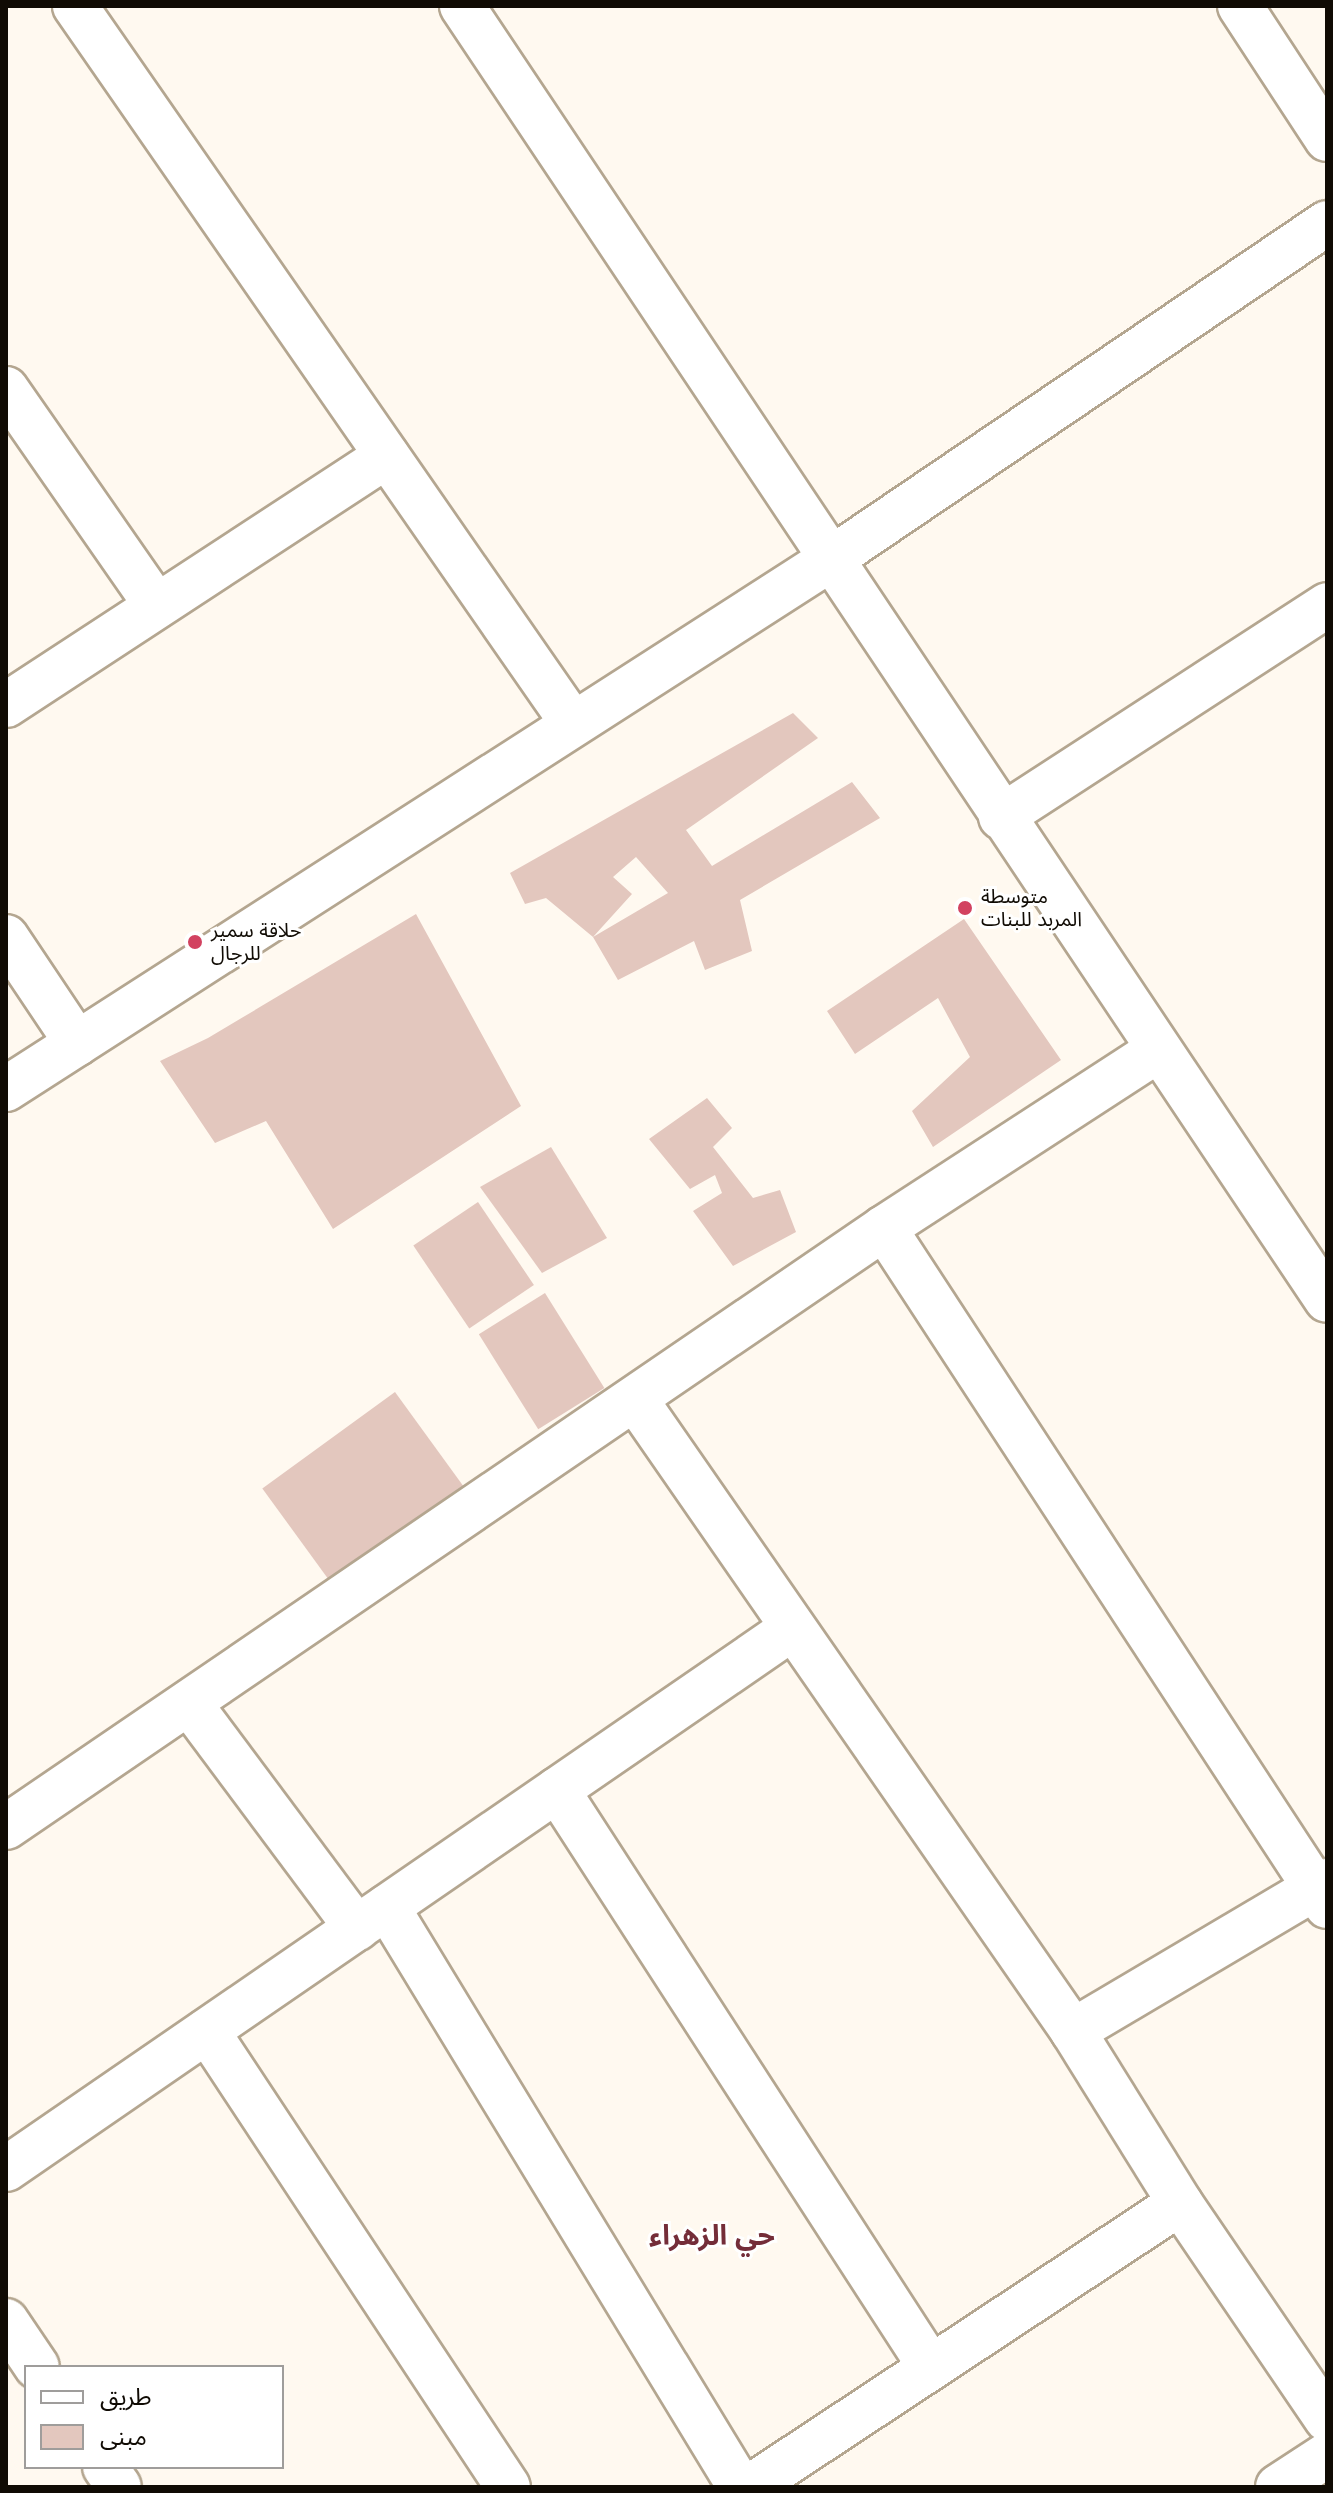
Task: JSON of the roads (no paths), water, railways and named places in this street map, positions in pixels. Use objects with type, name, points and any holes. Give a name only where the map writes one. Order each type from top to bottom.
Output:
[{"type":"street","points":[[75,6],[571,721]]},
{"type":"street","points":[[462,6],[1157,1051],[1327,1300]]},
{"type":"street","points":[[1240,6],[1327,139]]},
{"type":"street","points":[[6,1089],[571,721],[831,559],[1327,223]]},
{"type":"street","points":[[6,389],[157,606]]},
{"type":"street","points":[[6,705],[387,456]]},
{"type":"street","points":[[1001,817],[1323,617]]},
{"type":"street","points":[[6,937],[77,1043]]},
{"type":"street","points":[[6,1827],[884,1228],[1157,1051]]},
{"type":"street","points":[[884,1228],[1323,1892],[1073,2031]]},
{"type":"street","points":[[635,1399],[791,1629],[1073,2031],[1180,2203],[1327,2419]]},
{"type":"street","points":[[6,2169],[791,1629]]},
{"type":"street","points":[[189,1703],[372,1918],[740,2487]]},
{"type":"street","points":[[557,1790],[931,2368]]},
{"type":"street","points":[[207,2031],[508,2487]]},
{"type":"street","points":[[750,2487],[1180,2203]]},
{"type":"street","points":[[6,2321],[36,2365]]},
{"type":"street","points":[[1278,2487],[1327,2455]]},
{"type":"street","points":[[106,2469],[119,2487]]},
{"type":"place","name":"متوسطة المربد للبنات","points":[[965,908]]},
{"type":"place","name":"حلاقة سمير للرجال","points":[[195,942]]},
{"type":"district","name":"حي الزهراء","points":[[712,2236]]}]
